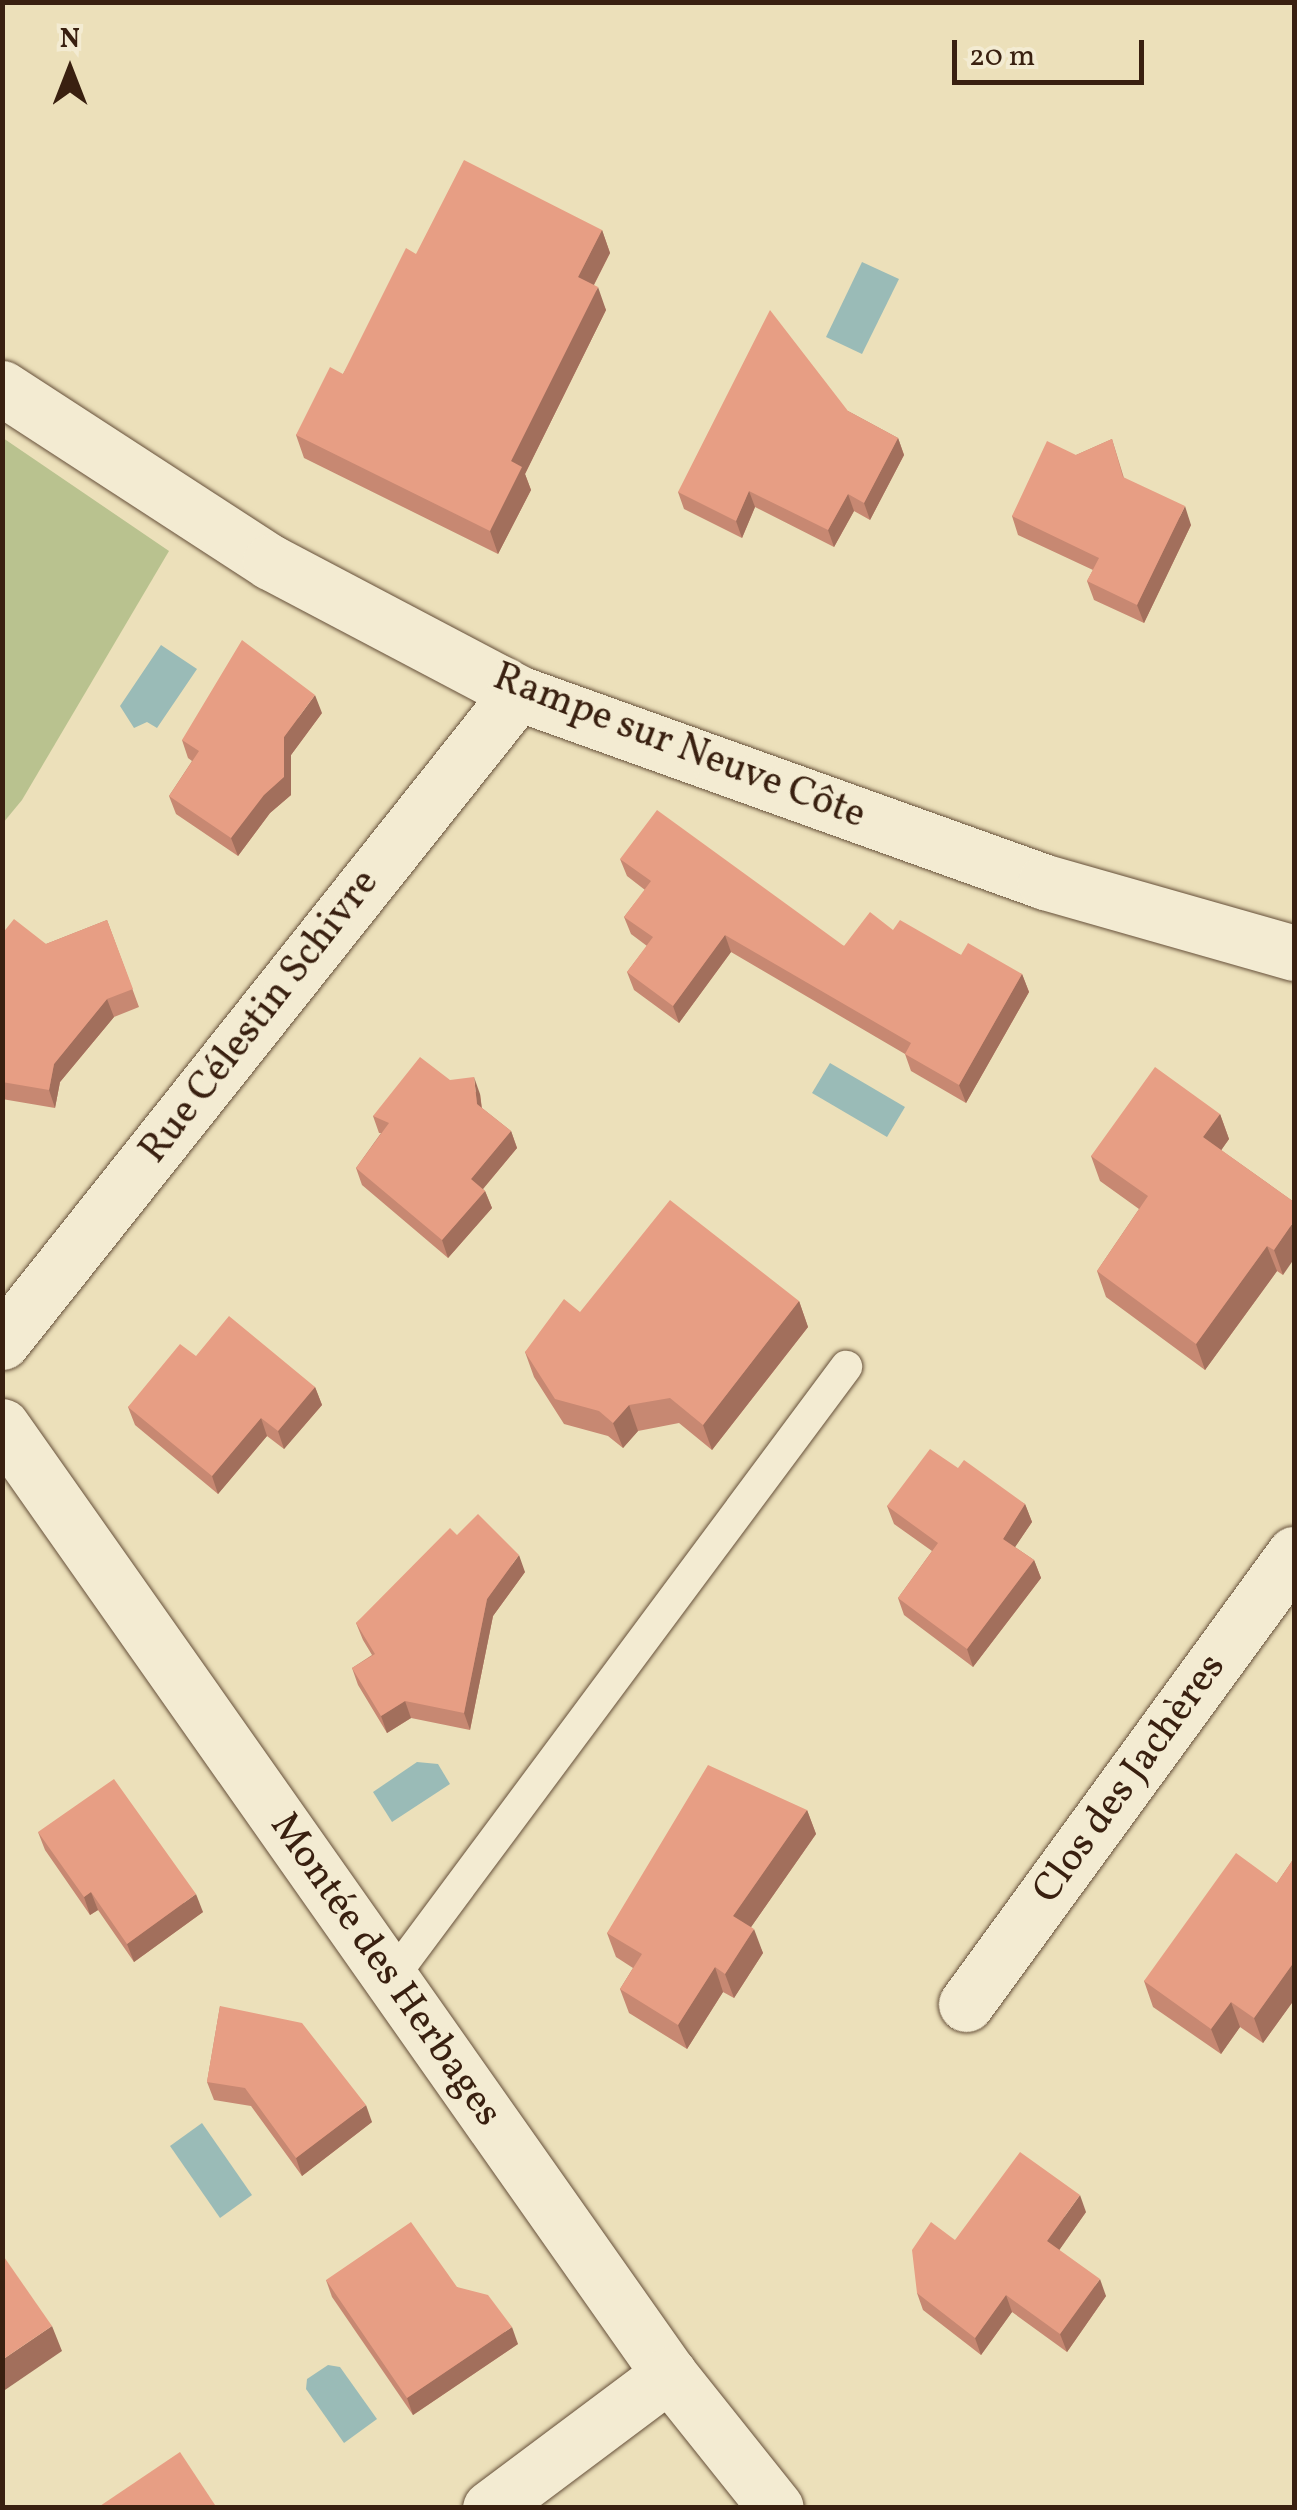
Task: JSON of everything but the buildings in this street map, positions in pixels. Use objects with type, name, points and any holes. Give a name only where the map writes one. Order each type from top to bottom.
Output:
[{"type":"street","name":"Rampe sur Neuve Côte","points":[[2,388],[270,562],[518,693],[1045,882],[1294,952]]},
{"type":"street","name":"Rue Célestin Schivre","points":[[2,1342],[518,693]]},
{"type":"street","name":"Montée des Herbages","points":[[2,1426],[670,2374],[776,2508]]},
{"type":"street","name":"Clos des Jachères","points":[[966,2004],[1294,1554]]},
{"type":"street","points":[[490,2508],[670,2374]]},
{"type":"lane","points":[[392,1979],[846,1368]]},
{"type":"green space","points":[[3,438],[169,551],[22,800],[3,823]]},
{"type":"water","points":[[862,262],[899,279],[862,354],[826,337]]},
{"type":"water","points":[[161,645],[197,669],[157,728],[147,722],[134,728],[120,706]]},
{"type":"water","points":[[830,1063],[905,1107],[887,1137],[812,1093]]},
{"type":"water","points":[[417,1762],[438,1764],[450,1784],[392,1822],[373,1792]]},
{"type":"water","points":[[202,2123],[252,2195],[220,2218],[170,2146]]},
{"type":"water","points":[[328,2365],[340,2367],[377,2419],[344,2443],[306,2389],[307,2379]]}]
